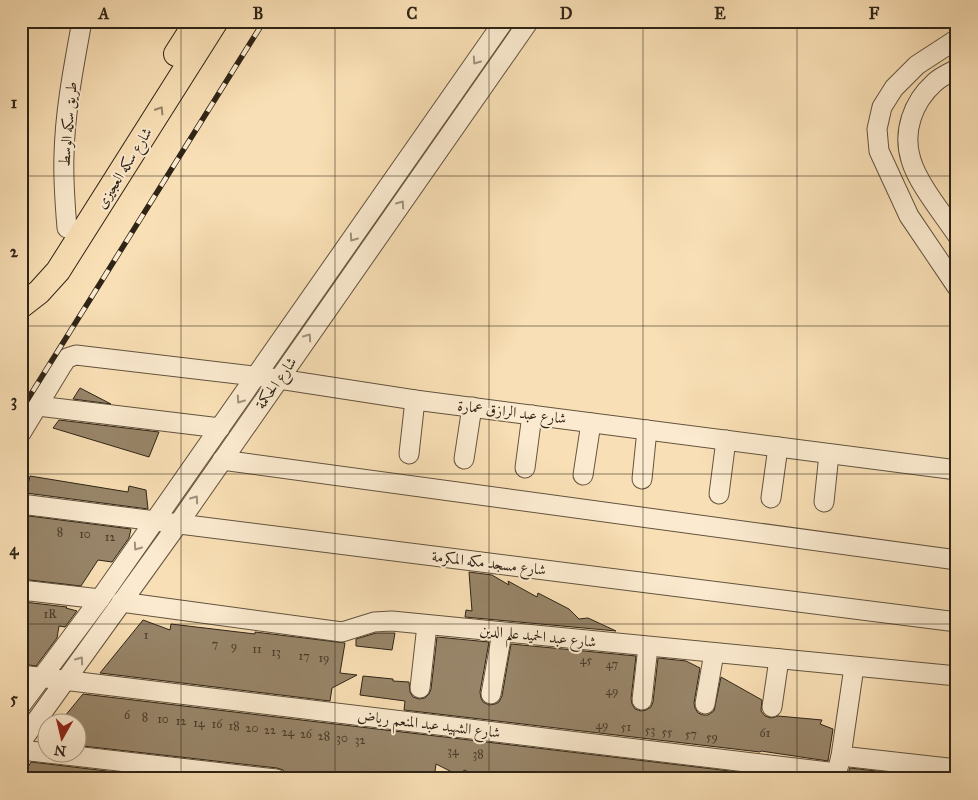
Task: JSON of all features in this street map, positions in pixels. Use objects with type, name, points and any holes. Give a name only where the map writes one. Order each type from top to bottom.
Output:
[{"type":"main road","name":"شارع سكه العجيزى","points":[[23,298],[196,21]]},
{"type":"main road","name":"شارع سكه العجيزى","points":[[23,298],[38,292],[58,271],[216,21]]},
{"type":"street","name":"طريق سكه الوسط","points":[[67,228],[64,155],[73,68],[82,21]]},
{"type":"street","name":"شارع الحكمة","points":[[21,705],[156,520],[504,21]]},
{"type":"street","name":"شارع الحكمة","points":[[21,742],[178,524],[529,21]]},
{"type":"street","points":[[957,39],[917,65],[894,88],[882,107],[877,129],[879,151],[909,216],[957,287]]},
{"type":"street","points":[[957,69],[934,82],[920,98],[910,117],[907,138],[910,160],[920,179],[957,235]]},
{"type":"street","name":"شارع عبد الرازق عمارة","points":[[38,406],[67,358],[76,355],[279,379],[415,400],[957,470]]},
{"type":"street","points":[[409,454],[415,400]]},
{"type":"street","points":[[21,433],[38,406],[220,428]]},
{"type":"street","points":[[464,459],[472,407]]},
{"type":"street","points":[[525,468],[532,415]]},
{"type":"street","points":[[583,475],[591,423]]},
{"type":"street","points":[[642,479],[647,430]]},
{"type":"street","points":[[719,494],[726,440]]},
{"type":"street","points":[[771,498],[778,447]]},
{"type":"street","points":[[824,502],[829,454]]},
{"type":"street","points":[[222,460],[957,560]]},
{"type":"street","name":"شارع مسجد مكه المكرمة","points":[[21,504],[957,622]]},
{"type":"street","points":[[21,590],[100,599]]},
{"type":"street","name":"شارع عبد الحميد علم الدين","points":[[121,602],[342,632],[374,622],[392,622],[957,676]]},
{"type":"street","points":[[420,688],[427,625]]},
{"type":"street","points":[[491,694],[502,633]]},
{"type":"street","points":[[642,700],[648,647]]},
{"type":"street","points":[[705,704],[714,653]]},
{"type":"street","points":[[772,707],[779,659]]},
{"type":"street","points":[[838,769],[854,667]]},
{"type":"street","name":"شارع الشهيد عبد المنعم رياض","points":[[21,675],[838,769],[957,769]]},
{"type":"street","points":[[21,750],[276,779]]},
{"type":"building","points":[[80,388],[111,404],[73,399]]},
{"type":"building","points":[[59,420],[159,432],[149,457],[53,428]]},
{"type":"building","points":[[30,476],[128,492],[129,486],[146,490],[148,509],[26,493]]},
{"type":"building","points":[[21,515],[131,529],[129,538],[112,562],[98,560],[81,586],[21,579]]},
{"type":"building","points":[[469,572],[492,575],[509,585],[508,581],[537,597],[538,593],[569,609],[579,619],[588,618],[616,631],[465,617],[466,610],[472,611]]},
{"type":"building","points":[[24,602],[67,607],[77,611],[65,627],[59,626],[57,638],[36,666],[22,664],[25,643],[21,643],[21,616]]},
{"type":"building","points":[[143,620],[170,630],[171,624],[345,643],[340,673],[357,675],[332,688],[330,701],[100,673]]},
{"type":"building","points":[[376,633],[395,633],[392,650],[356,646],[356,639]]},
{"type":"building","points":[[437,637],[489,642],[480,692],[483,702],[489,705],[499,702],[502,696],[511,644],[636,656],[631,699],[635,709],[641,711],[651,707],[653,702],[658,658],[686,661],[700,668],[694,703],[698,713],[708,715],[714,711],[721,677],[762,700],[761,711],[765,716],[771,718],[778,716],[822,720],[820,724],[833,729],[828,761],[761,751],[404,710],[405,701],[360,695],[363,676],[409,682],[410,692],[413,697],[425,698],[431,689]]},
{"type":"building","points":[[83,694],[755,774],[754,779],[486,779],[464,770],[462,777],[436,764],[434,779],[357,779],[318,773],[317,779],[310,779],[287,776],[283,770],[277,768],[88,747],[88,712],[68,712]]},
{"type":"building","points":[[31,762],[174,779],[124,779],[122,777],[122,779],[21,779]]},
{"type":"building","points":[[850,768],[929,777],[932,779],[846,779]]},
{"type":"railway","points":[[21,410],[264,21]]}]
